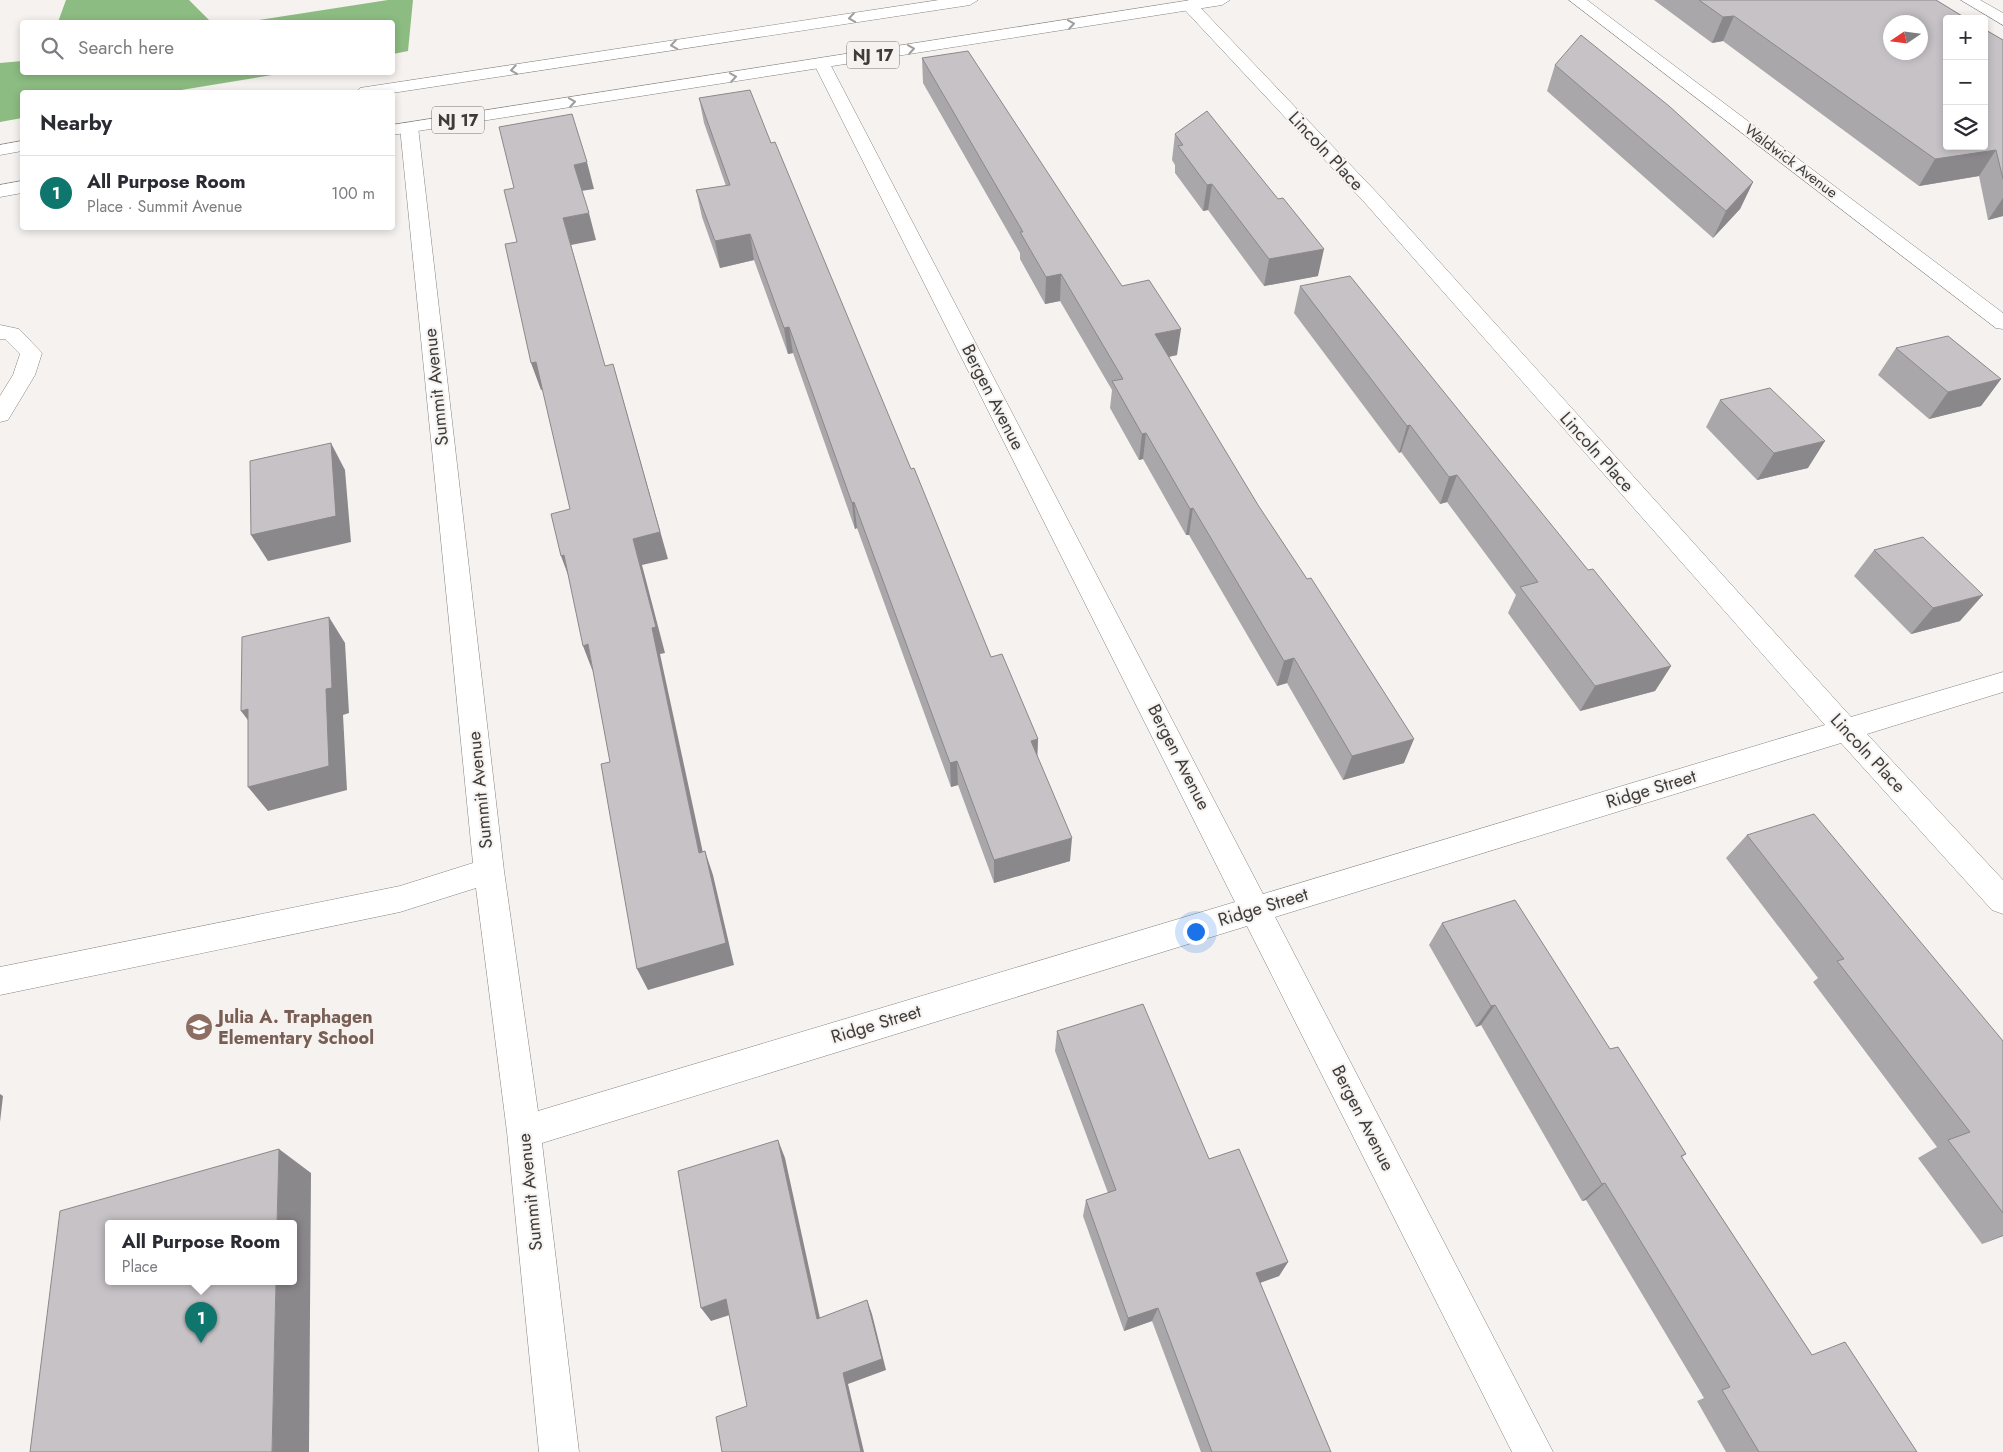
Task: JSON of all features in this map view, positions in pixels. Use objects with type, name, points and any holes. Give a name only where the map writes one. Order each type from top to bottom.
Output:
[{"type":"main road","name":"NJ 17","points":[[379,90],[970,0]]},
{"type":"main road","name":"NJ 17","points":[[401,128],[822,64],[1222,0]]},
{"type":"main road","name":"Waldwick Avenue","points":[[1577,0],[2003,322]]},
{"type":"main road","points":[[1968,0],[2003,20]]},
{"type":"main road","name":"Lincoln Place","points":[[1189,5],[1372,199],[1846,730],[2003,902]]},
{"type":"main road","name":"Bergen Avenue","points":[[822,64],[1533,1452]]},
{"type":"main road","name":"Summit Avenue","points":[[401,128],[489,871],[524,1132],[559,1452]]},
{"type":"main road","points":[[0,150],[20,146]]},
{"type":"main road","points":[[0,191],[20,187]]},
{"type":"main road","points":[[0,332],[12,334],[31,353],[24,375],[4,408]]},
{"type":"main road","name":"Ridge Street","points":[[524,1132],[2003,682]]},
{"type":"main road","points":[[0,981],[400,899],[489,871]]},
{"type":"green space","points":[[66,0],[189,0],[209,20],[59,20]]},
{"type":"green space","points":[[388,0],[413,0],[408,51],[395,54],[395,20],[259,20]]},
{"type":"green space","points":[[20,61],[20,75],[272,75],[181,90],[20,90],[20,118],[0,122],[0,63]]},
{"type":"building","points":[[1699,0],[1936,0],[1960,15],[1943,15],[1943,150],[1988,150],[1988,31],[2003,40],[2003,179],[1996,150],[1935,159],[1734,16],[1723,17]]},
{"type":"building","points":[[1581,35],[1669,106],[1753,182],[1726,211],[1555,65]]},
{"type":"building","points":[[968,51],[1122,286],[1149,280],[1181,329],[1155,334],[1258,505],[1307,579],[1311,578],[1414,739],[1352,756],[1294,658],[1284,661],[1193,508],[1190,509],[1146,433],[1142,434],[1112,381],[1123,379],[1061,274],[1046,277],[1020,232],[1023,232],[922,58]]},
{"type":"building","points":[[750,90],[771,143],[775,142],[911,469],[914,468],[991,657],[1002,654],[1038,739],[1031,741],[1072,838],[994,860],[957,761],[950,763],[854,502],[852,503],[789,327],[784,328],[750,234],[715,241],[696,190],[730,185],[699,98]]},
{"type":"building","points":[[1207,111],[1278,199],[1283,198],[1324,249],[1269,259],[1212,184],[1207,185],[1178,146],[1183,145],[1175,134]]},
{"type":"building","points":[[572,114],[587,162],[574,165],[589,213],[563,218],[605,366],[613,364],[660,532],[633,539],[656,627],[652,628],[699,853],[705,851],[726,943],[637,969],[601,764],[610,762],[588,644],[583,646],[564,555],[561,556],[551,514],[570,509],[536,362],[531,363],[505,244],[517,242],[504,190],[514,188],[499,127]]},
{"type":"building","points":[[1350,276],[1588,570],[1593,569],[1671,666],[1595,686],[1520,587],[1538,582],[1457,475],[1449,477],[1410,425],[1407,426],[1300,286]]},
{"type":"building","points":[[1948,336],[2001,379],[1948,392],[1896,348]]},
{"type":"building","points":[[1770,388],[1825,441],[1774,453],[1720,400]]},
{"type":"building","points":[[331,443],[336,516],[251,535],[250,461]]},
{"type":"building","points":[[1923,537],[1983,595],[1933,608],[1874,550]]},
{"type":"building","points":[[329,617],[332,688],[326,689],[329,766],[248,787],[248,709],[241,711],[242,637]]},
{"type":"building","points":[[1814,814],[2003,1041],[2003,1213],[1948,1140],[1970,1132],[1837,961],[1844,959],[1747,835]]},
{"type":"building","points":[[1515,900],[1610,1049],[1618,1047],[1686,1154],[1681,1156],[1812,1355],[1845,1342],[1917,1452],[1759,1452],[1722,1390],[1730,1387],[1605,1183],[1602,1184],[1495,1005],[1491,1006],[1442,923]]},
{"type":"building","points":[[1143,1004],[1209,1159],[1239,1149],[1288,1262],[1256,1273],[1331,1452],[1212,1452],[1158,1308],[1128,1318],[1086,1200],[1116,1190],[1057,1031]]},
{"type":"building","points":[[778,1140],[817,1319],[867,1300],[882,1359],[843,1373],[861,1452],[722,1452],[716,1417],[747,1406],[726,1299],[701,1308],[678,1171]]},
{"type":"building","points":[[279,1149],[277,1220],[105,1220],[105,1285],[276,1285],[272,1452],[30,1452],[60,1211]]},
{"type":"place","name":"Julia A. Traphagen Elementary School","points":[[199,1027]]},
{"type":"place","name":"All Purpose Room","points":[[201,1343]]}]
